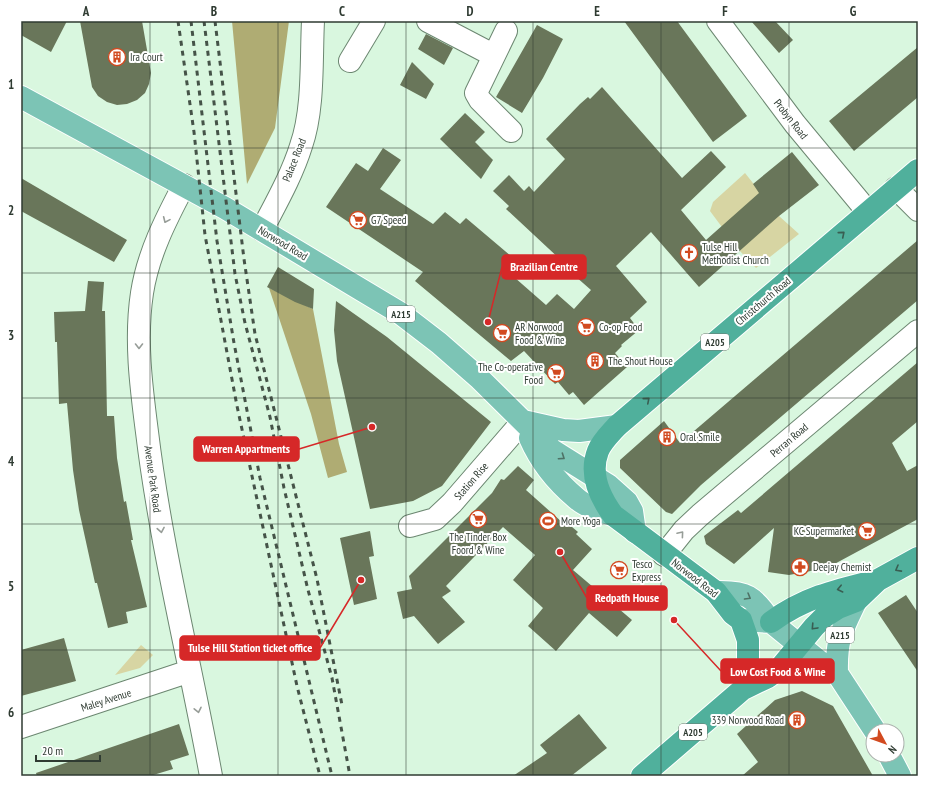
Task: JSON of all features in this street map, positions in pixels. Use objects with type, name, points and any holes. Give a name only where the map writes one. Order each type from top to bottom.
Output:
[{"type":"highway","name":"Christchurch Road","points":[[595,477],[598,451],[617,426],[918,170]]},
{"type":"highway","name":"Norwood Road","points":[[595,477],[598,491],[613,515],[664,555],[716,592],[733,614],[741,620]]},
{"type":"highway","name":"A205","points":[[642,776],[743,689],[774,672],[824,617],[838,608],[856,601],[878,580],[918,558]]},
{"type":"highway","name":"A205","points":[[771,622],[785,611],[826,592],[878,580]]},
{"type":"highway","points":[[741,620],[748,640],[748,669],[743,689]]},
{"type":"main road","name":"Norwood Road","points":[[21,97],[184,185],[383,302],[405,317],[450,353],[523,421],[538,455],[576,499],[595,509],[613,515]]},
{"type":"main road","points":[[523,421],[563,430],[579,431],[617,426]]},
{"type":"main road","points":[[523,421],[552,450],[595,477],[627,502],[632,511],[635,532]]},
{"type":"main road","points":[[716,592],[736,592],[749,597],[760,606],[771,622],[825,666],[837,673],[870,723]]},
{"type":"main road","name":"A215","points":[[837,673],[837,649],[842,628],[856,601]]},
{"type":"main road","points":[[741,620],[771,622]]},
{"type":"main road","points":[[893,763],[900,776]]},
{"type":"street","name":"Palace Road","points":[[262,230],[301,147],[309,106],[313,21]]},
{"type":"street","points":[[350,61],[374,21]]},
{"type":"street","points":[[428,21],[493,55]]},
{"type":"street","name":"Probyn Road","points":[[718,21],[795,124],[868,212]]},
{"type":"street","points":[[506,31],[493,55],[476,93],[480,100],[511,131]]},
{"type":"street","name":"Avenue Park Road","points":[[184,185],[159,235],[147,271],[140,308],[140,374],[152,478],[165,552],[211,776]]},
{"type":"street","points":[[896,188],[918,210]]},
{"type":"street","name":"Perran Road","points":[[664,555],[684,530],[700,515],[918,331]]},
{"type":"street","name":"Station Rise","points":[[410,526],[435,519],[452,503],[523,421]]},
{"type":"street","name":"Maley Avenue","points":[[21,727],[190,672]]},
{"type":"shaded area","points":[[232,21],[289,21],[275,128],[247,184]]},
{"type":"shaded area","points":[[745,173],[779,216],[799,234],[756,268],[739,250],[710,211],[713,202]]},
{"type":"shaded area","points":[[269,288],[313,309],[339,444],[347,472],[328,478],[311,414]]},
{"type":"shaded area","points":[[141,645],[153,655],[140,668],[115,675]]},
{"type":"building","points":[[21,21],[67,21],[51,52],[21,35]]},
{"type":"building","name":"Ira Court","points":[[80,21],[142,21],[151,73],[149,84],[145,93],[137,100],[127,104],[117,105],[107,102],[98,96],[92,87]]},
{"type":"building","points":[[624,21],[677,21],[747,116],[713,142]]},
{"type":"building","points":[[751,21],[775,21],[793,40],[779,53]]},
{"type":"building","points":[[537,25],[563,39],[543,78],[522,113],[496,97]]},
{"type":"building","points":[[426,34],[453,48],[444,65],[418,49]]},
{"type":"building","points":[[918,47],[918,97],[854,151],[829,121]]},
{"type":"building","points":[[412,62],[434,84],[426,99],[400,85]]},
{"type":"building","points":[[602,87],[682,178],[711,151],[726,167],[681,210],[706,240],[759,193],[753,184],[792,152],[819,185],[779,216],[699,287],[651,232],[616,266],[647,302],[630,318],[639,330],[621,345],[622,346],[615,353],[627,367],[584,405],[573,392],[569,395],[558,382],[555,384],[524,351],[511,361],[415,281],[423,272],[326,207],[356,163],[368,171],[383,148],[401,160],[380,189],[433,224],[445,212],[460,224],[466,218],[524,267],[514,277],[546,305],[557,294],[574,309],[591,290],[575,276],[577,275],[506,209],[509,206],[493,191],[509,175],[524,191],[529,186],[534,192],[565,159],[546,139],[580,104],[588,97],[590,99]]},
{"type":"building","points":[[465,113],[485,132],[475,142],[493,160],[481,179],[440,139]]},
{"type":"building","points":[[21,178],[127,240],[114,262],[21,211]]},
{"type":"building","points":[[918,240],[918,300],[701,485],[672,514],[666,512],[620,468],[620,460],[664,421],[680,443]]},
{"type":"building","points":[[278,267],[314,289],[313,309],[295,302],[267,287]]},
{"type":"building","points":[[88,281],[104,282],[102,311],[105,311],[107,416],[114,416],[117,458],[124,502],[126,501],[133,540],[131,540],[147,607],[126,612],[128,623],[108,628],[97,583],[95,583],[79,510],[73,470],[67,403],[59,404],[57,342],[55,342],[54,312],[85,311]]},
{"type":"building","points":[[336,301],[387,337],[491,422],[442,486],[413,501],[370,509],[337,361],[334,330]]},
{"type":"building","points":[[918,362],[918,421],[892,443],[907,471],[918,465],[918,519],[827,568],[789,575],[768,572],[774,528],[734,564],[706,544],[704,536],[738,510],[741,513]]},
{"type":"building","points":[[518,466],[534,480],[526,490],[563,523],[565,521],[578,532],[576,534],[592,549],[573,570],[632,620],[617,637],[589,613],[556,651],[528,626],[543,608],[513,580],[535,555],[503,527],[446,586],[451,591],[442,597],[465,622],[438,644],[414,616],[403,619],[397,592],[412,589],[409,576],[492,493],[501,479],[504,480]]},
{"type":"building","points":[[370,531],[374,556],[369,557],[377,599],[354,605],[340,538]]},
{"type":"building","points":[[906,595],[918,613],[918,672],[878,613]]},
{"type":"building","points":[[64,638],[76,681],[21,696],[21,650]]},
{"type":"building","name":"339 Norwood Road","points":[[802,691],[833,706],[873,776],[742,776],[758,762],[737,734],[775,700]]},
{"type":"building","points":[[579,714],[607,748],[571,776],[513,776],[547,753],[540,745]]},
{"type":"building","points":[[179,724],[189,755],[170,761],[173,769],[150,776],[37,776],[36,773]]},
{"type":"railway","points":[[178,21],[194,132],[205,235],[237,406],[297,686],[320,776]]},
{"type":"railway","points":[[191,21],[217,241],[234,343],[260,478],[332,776]]},
{"type":"railway","points":[[204,21],[235,274],[245,323],[270,417],[284,488],[308,590],[332,678],[350,776]]},
{"type":"railway","points":[[215,21],[244,259],[255,334],[317,579],[342,705]]},
{"type":"place","name":"Ira Court","points":[[117,57]]},
{"type":"place","name":"G7 Speed","points":[[358,220]]},
{"type":"place","name":"Tulse Hill Methodist Church","points":[[689,253]]},
{"type":"place","name":"Brazilian Centre","points":[[488,322]]},
{"type":"place","name":"Co-op Food","points":[[586,327]]},
{"type":"place","name":"AR Norwood Food & Wine","points":[[502,333]]},
{"type":"place","name":"The Shout House","points":[[595,361]]},
{"type":"place","name":"The Co-operative Food","points":[[556,373]]},
{"type":"place","name":"Warren Appartments","points":[[372,427]]},
{"type":"place","name":"Oral Smile","points":[[667,437]]},
{"type":"place","name":"The Tinder Box Foord & Wine","points":[[478,519]]},
{"type":"place","name":"More Yoga","points":[[548,521]]},
{"type":"place","name":"KC Supermarket","points":[[867,531]]},
{"type":"place","name":"Redpath House","points":[[560,552]]},
{"type":"place","name":"Deejay Chemist","points":[[800,567]]},
{"type":"place","name":"Tesco Express","points":[[619,570]]},
{"type":"place","name":"Tulse Hill Station ticket office","points":[[361,580]]},
{"type":"place","name":"Low Cost Food & Wine","points":[[674,620]]},
{"type":"place","name":"339 Norwood Road","points":[[797,720]]}]
